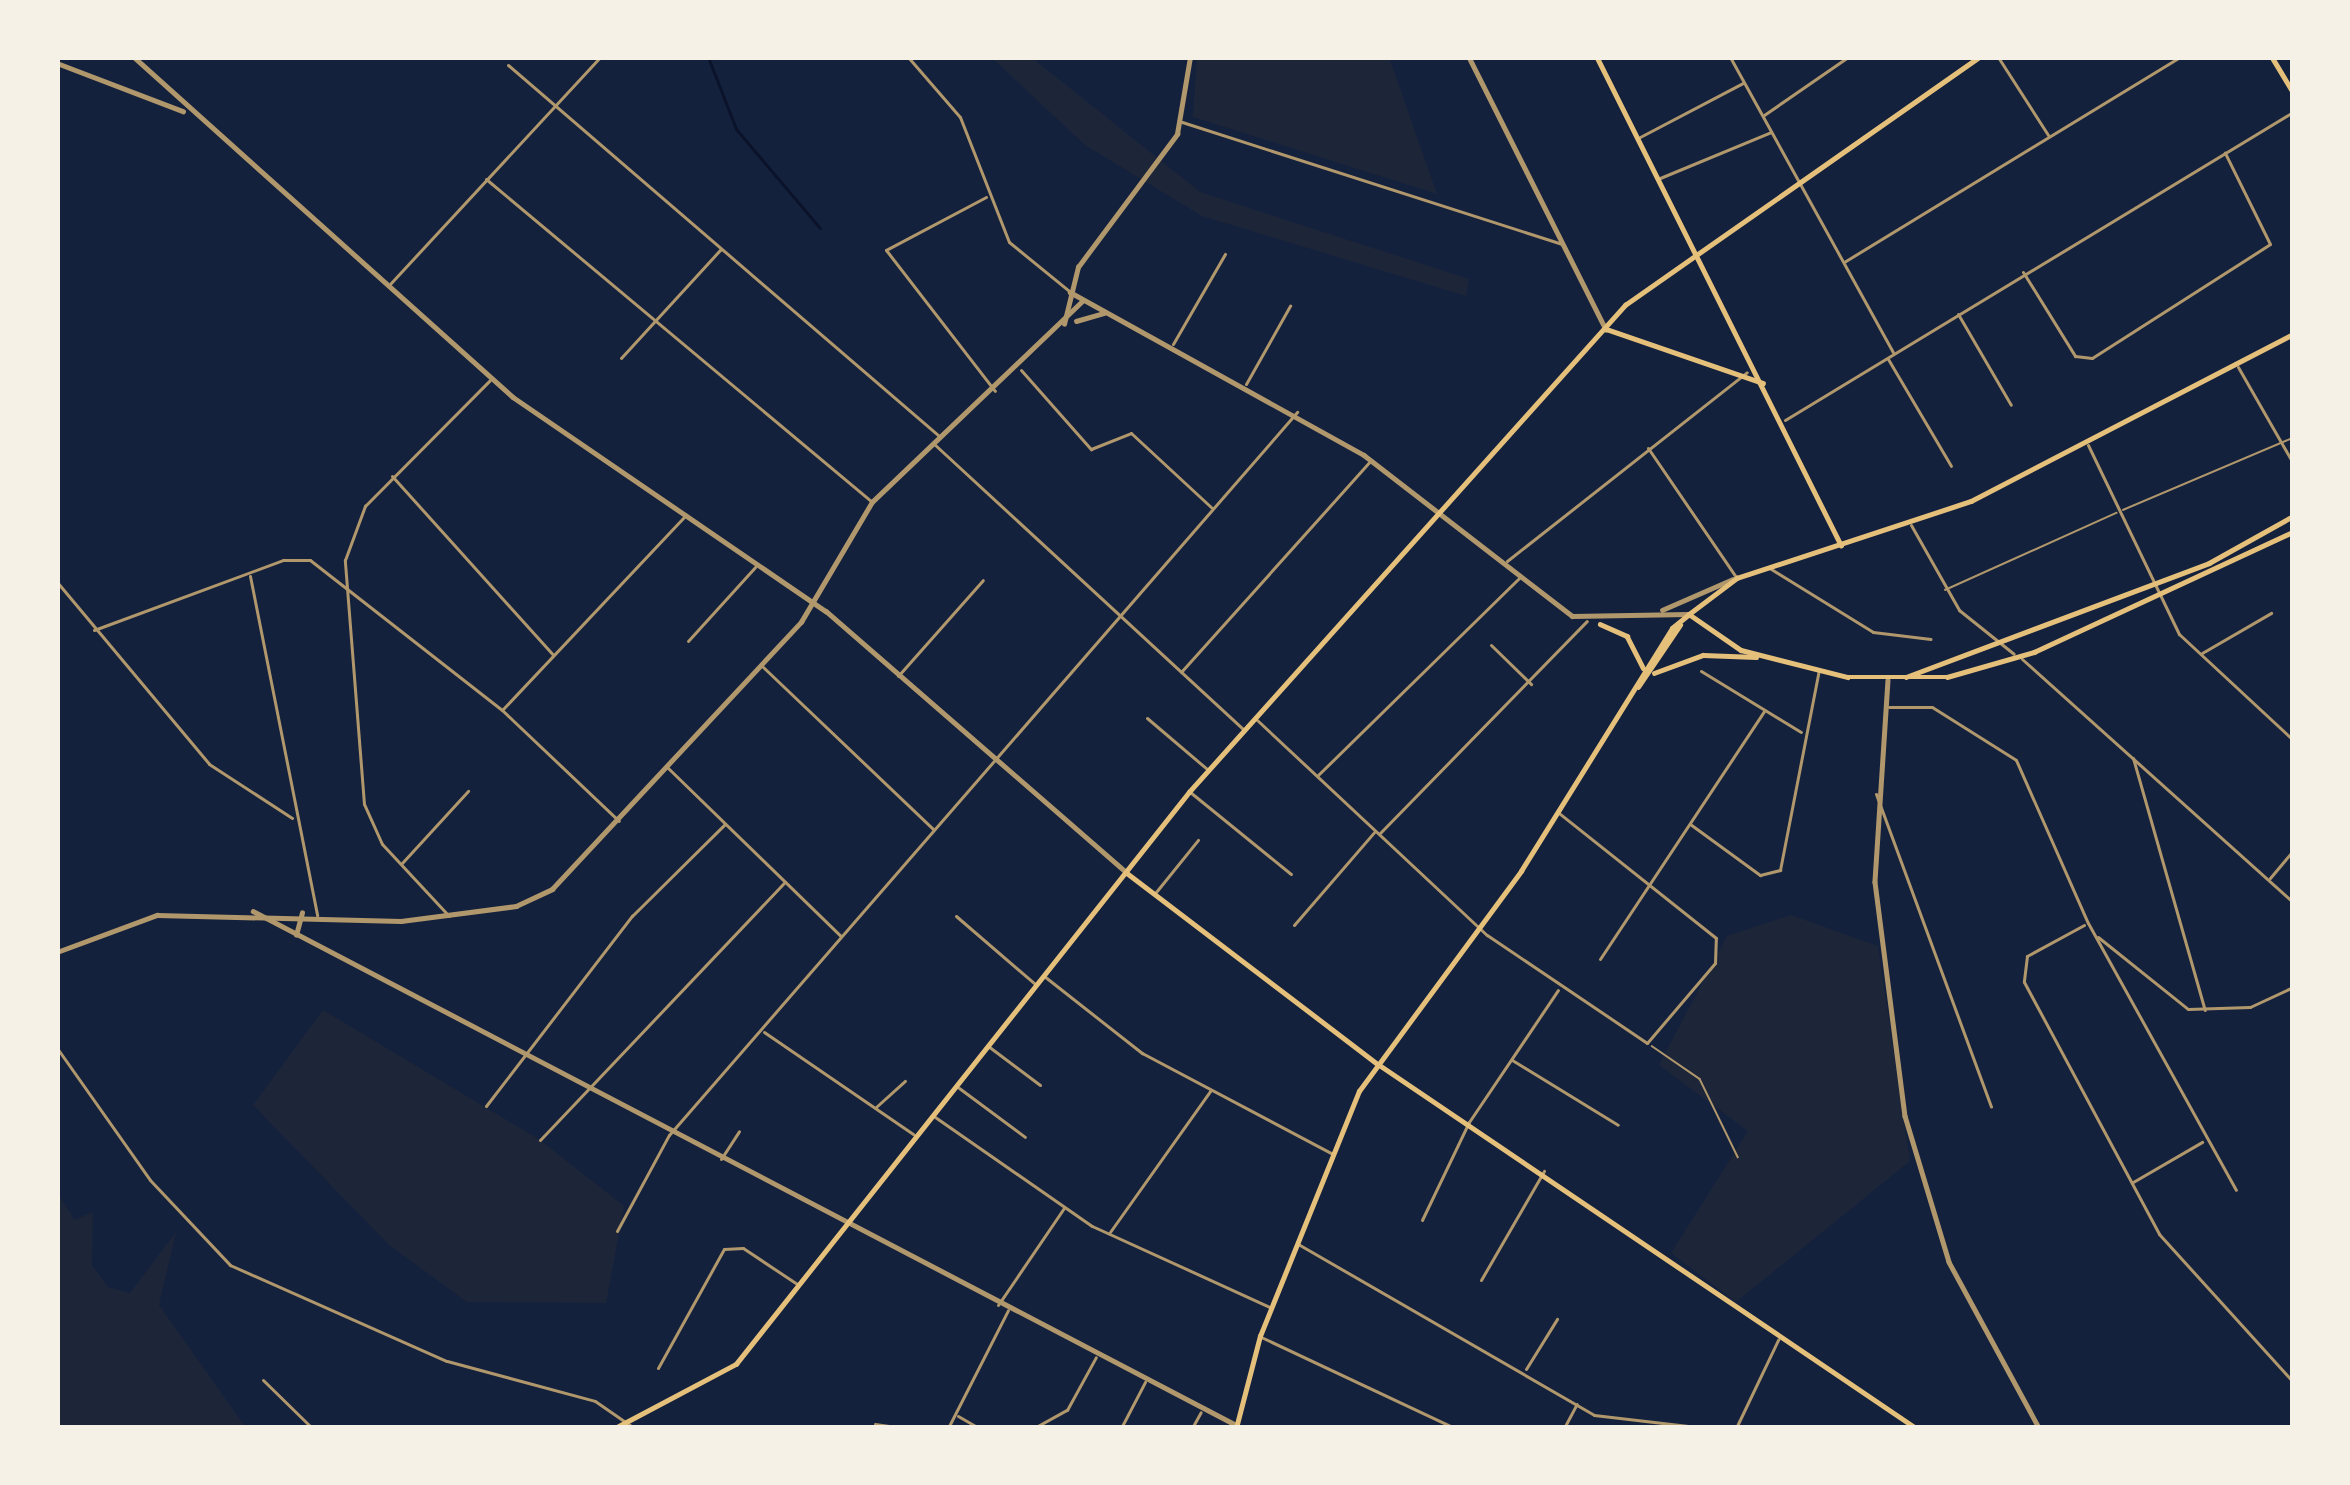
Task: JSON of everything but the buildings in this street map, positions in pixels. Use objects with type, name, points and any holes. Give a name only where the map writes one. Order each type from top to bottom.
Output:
[{"type":"main road","points":[[1597,57],[1785,420],[1841,545]]},
{"type":"main road","points":[[615,1428],[626,1418],[717,1381],[799,1286],[1189,792],[1606,328],[1798,180],[1979,57]]},
{"type":"main road","points":[[2272,57],[2293,92]]},
{"type":"main road","points":[[1606,328],[1747,372],[1767,386]]},
{"type":"main road","points":[[1236,1427],[1271,1307],[1333,1154],[1378,1064],[1481,930],[1638,687],[1643,671],[1690,614],[1737,578],[1911,524],[2088,445],[2293,334]]},
{"type":"main road","points":[[1888,680],[2001,649],[2154,586],[2293,516]]},
{"type":"main road","points":[[1654,673],[1703,655],[1768,658],[1888,680],[2019,657],[2162,598],[2293,532]]},
{"type":"main road","points":[[1690,614],[1768,658]]},
{"type":"main road","points":[[1600,624],[1627,635],[1643,671]]},
{"type":"main road","points":[[1638,687],[1654,673],[1680,625]]},
{"type":"main road","points":[[1127,872],[1378,1064],[1544,1171],[1778,1340],[1916,1428]]},
{"type":"street","points":[[134,57],[193,117],[491,378],[813,601],[992,763],[1127,872]]},
{"type":"street","points":[[389,286],[600,57]]},
{"type":"street","points":[[908,57],[960,117],[987,196],[1022,259],[1082,301],[1297,412],[1371,460],[1520,576],[1587,621],[1600,624],[1662,610],[1737,578],[1648,448]]},
{"type":"street","points":[[1061,330],[1070,292],[1182,122],[1190,57]]},
{"type":"street","points":[[1469,57],[1606,328]]},
{"type":"street","points":[[1762,116],[1848,57]]},
{"type":"street","points":[[1999,57],[2048,136]]},
{"type":"street","points":[[1844,262],[2180,57]]},
{"type":"street","points":[[1732,58],[1894,354]]},
{"type":"street","points":[[57,63],[193,117]]},
{"type":"street","points":[[508,65],[940,437]]},
{"type":"street","points":[[1639,138],[1744,83]]},
{"type":"street","points":[[1785,420],[2293,112]]},
{"type":"street","points":[[1182,122],[1563,244]]},
{"type":"street","points":[[1660,178],[1771,132]]},
{"type":"street","points":[[2023,272],[2075,356],[2092,358],[2270,244],[2224,151]]},
{"type":"street","points":[[486,179],[872,502]]},
{"type":"street","points":[[987,196],[888,247],[892,259],[995,391]]},
{"type":"street","points":[[621,358],[721,249]]},
{"type":"street","points":[[1173,344],[1225,254]]},
{"type":"street","points":[[57,952],[137,918],[250,910],[449,917],[535,899],[619,821],[763,667],[813,601],[872,502],[933,443],[1021,370],[1082,301]]},
{"type":"street","points":[[1246,384],[1290,306]]},
{"type":"street","points":[[1957,313],[2011,405]]},
{"type":"street","points":[[1061,330],[1115,315]]},
{"type":"street","points":[[1887,358],[1951,466]]},
{"type":"street","points":[[2238,367],[2293,463]]},
{"type":"street","points":[[1021,370],[1091,449],[1131,433],[1214,510]]},
{"type":"street","points":[[1505,562],[1747,372]]},
{"type":"street","points":[[449,917],[401,864],[364,804],[344,582],[356,525],[392,476],[491,378]]},
{"type":"street","points":[[617,1231],[675,1134],[1297,412]]},
{"type":"street","points":[[933,443],[1244,730]]},
{"type":"street","points":[[2088,445],[2154,586],[2200,654],[2293,740]]},
{"type":"street","points":[[1180,674],[1371,460]]},
{"type":"street","points":[[392,476],[555,656]]},
{"type":"street","points":[[502,710],[686,514]]},
{"type":"street","points":[[1911,524],[1945,590],[2001,649],[2019,657],[2293,902]]},
{"type":"street","points":[[94,631],[249,572],[300,558],[344,582],[502,710],[619,821]]},
{"type":"street","points":[[688,641],[758,564]]},
{"type":"street","points":[[1769,568],[1873,632],[1931,639]]},
{"type":"street","points":[[249,572],[294,818],[317,915]]},
{"type":"street","points":[[1317,776],[1520,576]]},
{"type":"street","points":[[898,676],[983,580]]},
{"type":"street","points":[[57,582],[209,764],[294,818]]},
{"type":"street","points":[[1662,610],[1690,614]]},
{"type":"street","points":[[2200,654],[2271,614]]},
{"type":"street","points":[[1294,926],[1377,833],[1532,685],[1587,621]]},
{"type":"street","points":[[1491,646],[1532,685]]},
{"type":"street","points":[[763,667],[934,830]]},
{"type":"street","points":[[1690,824],[1770,878],[1780,870],[1802,733],[1819,670]]},
{"type":"street","points":[[1701,671],[1802,733]]},
{"type":"street","points":[[1888,680],[1876,794],[1891,1035],[1916,1167],[1949,1262],[2038,1428]]},
{"type":"street","points":[[1888,707],[1932,706],[2016,760],[2094,935],[2204,1141],[2236,1190]]},
{"type":"street","points":[[1600,959],[1764,711]]},
{"type":"street","points":[[1147,718],[1208,770]]},
{"type":"street","points":[[1256,718],[1481,930],[1647,1042],[1719,952],[1710,930],[1558,812]]},
{"type":"street","points":[[2132,755],[2205,1010]]},
{"type":"street","points":[[668,768],[842,936]]},
{"type":"street","points":[[401,864],[468,791]]},
{"type":"street","points":[[1189,792],[1291,874]]},
{"type":"street","points":[[1876,794],[1991,1106]]},
{"type":"street","points":[[486,1106],[521,1053],[632,916],[725,824]]},
{"type":"street","points":[[1155,894],[1198,840]]},
{"type":"street","points":[[2269,879],[2293,851]]},
{"type":"street","points":[[540,1140],[584,1086],[785,882]]},
{"type":"street","points":[[250,910],[1236,1427]]},
{"type":"street","points":[[296,935],[302,913]]},
{"type":"street","points":[[956,916],[1035,984]]},
{"type":"street","points":[[2088,923],[2033,951],[2020,972],[2159,1234],[2293,1382]]},
{"type":"street","points":[[2094,935],[2188,1009],[2250,1007],[2293,987]]},
{"type":"street","points":[[1043,975],[1211,1090],[1333,1154]]},
{"type":"street","points":[[1422,1220],[1469,1122],[1560,987]]},
{"type":"street","points":[[764,1032],[915,1135]]},
{"type":"street","points":[[986,1045],[1040,1085]]},
{"type":"street","points":[[57,1048],[150,1180],[230,1265],[447,1361],[626,1418],[634,1428]]},
{"type":"street","points":[[1510,1059],[1618,1125]]},
{"type":"street","points":[[875,1108],[905,1081]]},
{"type":"street","points":[[955,1085],[1025,1137]]},
{"type":"street","points":[[1108,1234],[1211,1090]]},
{"type":"street","points":[[932,1115],[1108,1234],[1271,1307]]},
{"type":"street","points":[[721,1159],[739,1131]]},
{"type":"street","points":[[2131,1183],[2204,1141]]},
{"type":"street","points":[[1481,1280],[1544,1171]]},
{"type":"street","points":[[998,1305],[1064,1208]]},
{"type":"street","points":[[1297,1243],[1577,1404],[1706,1428]]},
{"type":"street","points":[[658,1368],[724,1249],[742,1248],[799,1286]]},
{"type":"street","points":[[947,1428],[1007,1310]]},
{"type":"street","points":[[1525,1370],[1557,1319]]},
{"type":"street","points":[[1260,1336],[1454,1428]]},
{"type":"street","points":[[1736,1428],[1778,1340]]},
{"type":"street","points":[[1034,1428],[1067,1410],[1096,1357]]},
{"type":"street","points":[[263,1381],[312,1428]]},
{"type":"street","points":[[1121,1428],[1145,1382]]},
{"type":"street","points":[[1564,1428],[1577,1404]]},
{"type":"street","points":[[1192,1428],[1201,1412]]},
{"type":"street","points":[[956,1415],[979,1428]]},
{"type":"street","points":[[1046,1420],[1053,1428]]},
{"type":"street","points":[[875,1424],[903,1428]]},
{"type":"lane","points":[[1945,590],[2293,438]]},
{"type":"lane","points":[[1647,1042],[1700,1079],[1738,1157]]},
{"type":"shaded area","points":[[991,57],[1031,57],[1200,192],[1469,279],[1466,296],[1202,216],[1085,145]]},
{"type":"shaded area","points":[[1197,57],[1389,57],[1437,194],[1193,117]]},
{"type":"shaded area","points":[[1791,915],[1878,946],[1910,1161],[1736,1302],[1671,1253],[1748,1131],[1659,1065],[1727,936]]},
{"type":"shaded area","points":[[323,1010],[540,1140],[624,1206],[606,1303],[467,1302],[389,1245],[253,1105]]},
{"type":"shaded area","points":[[57,1191],[74,1220],[93,1212],[92,1265],[108,1287],[130,1293],[176,1232],[159,1305],[246,1428],[57,1428]]},
{"type":"waterway","points":[[708,57],[736,129],[820,228]]}]
